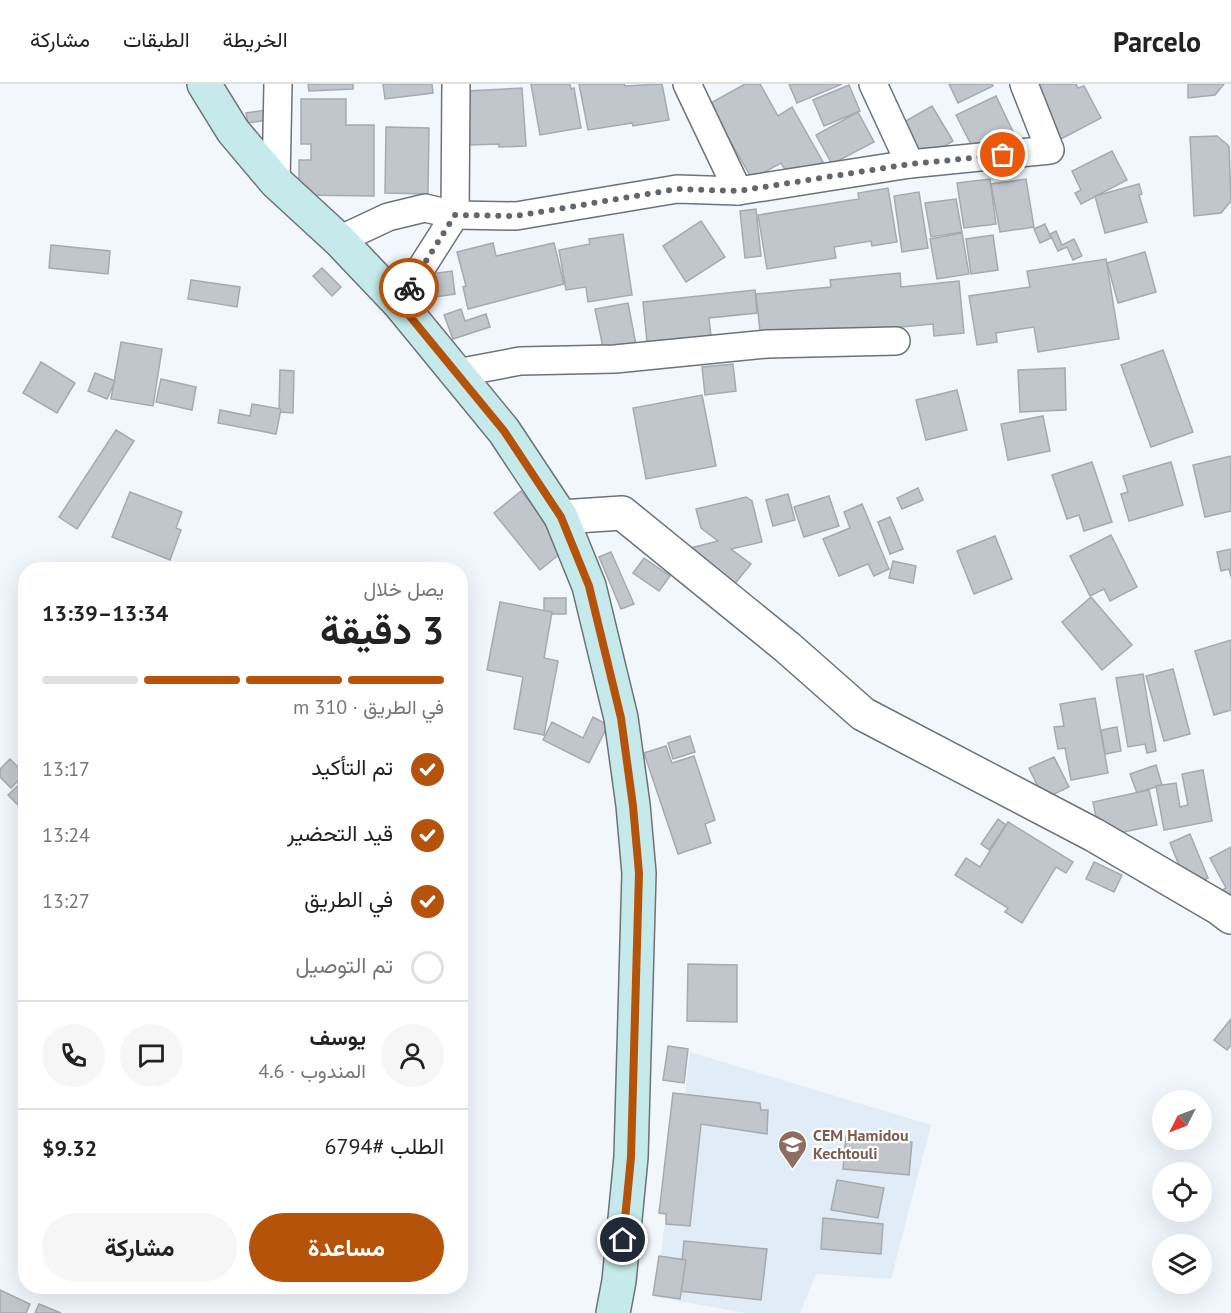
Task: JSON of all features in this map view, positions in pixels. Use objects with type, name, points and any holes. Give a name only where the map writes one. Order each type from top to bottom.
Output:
[{"type":"main road","points":[[204,84],[233,131],[276,183],[339,240],[399,303],[504,431],[561,517],[589,586],[621,718],[639,873],[631,1157],[619,1281],[613,1313]]},
{"type":"street","points":[[276,183],[278,84]]},
{"type":"street","points":[[399,303],[455,215],[456,84]]},
{"type":"street","points":[[687,84],[738,191]]},
{"type":"street","points":[[873,84],[910,164]]},
{"type":"street","points":[[339,240],[388,217],[425,208],[455,215],[516,216],[677,189],[738,191],[910,164],[1050,150],[1024,84]]},
{"type":"street","points":[[457,373],[520,361],[615,359],[767,344],[896,341]]},
{"type":"street","points":[[561,517],[622,513],[788,647],[864,714],[1094,835],[1231,917]]},
{"type":"shaded area","name":"CEM Hamidou Kechtouli","points":[[690,1052],[931,1125],[891,1279],[816,1274],[800,1313],[746,1313],[656,1297],[666,1214],[659,1213],[673,1093],[685,1094]]},
{"type":"building","points":[[308,84],[353,84],[353,89],[309,91]]},
{"type":"building","points":[[383,84],[432,84],[433,93],[385,99]]},
{"type":"building","points":[[531,84],[570,84],[571,89],[574,88],[581,128],[540,135]]},
{"type":"building","points":[[579,84],[624,84],[625,86],[662,84],[669,120],[588,130]]},
{"type":"building","points":[[745,84],[760,84],[778,116],[792,107],[823,162],[791,180],[781,163],[752,179],[709,104]]},
{"type":"building","points":[[789,84],[842,84],[797,103]]},
{"type":"building","points":[[949,84],[992,84],[993,86],[958,103]]},
{"type":"building","points":[[1026,84],[1076,84],[1078,88],[1084,86],[1101,118],[1061,139],[1054,124]]},
{"type":"building","points":[[1188,84],[1224,84],[1215,95],[1188,98]]},
{"type":"building","points":[[849,85],[860,111],[824,126],[813,100]]},
{"type":"building","points":[[522,88],[526,146],[470,145],[467,91]]},
{"type":"building","points":[[996,96],[1015,136],[976,154],[956,115]]},
{"type":"building","points":[[301,99],[346,99],[346,125],[374,125],[374,196],[299,195],[299,160],[311,160],[311,144],[301,144]]},
{"type":"building","points":[[932,106],[953,141],[918,162],[897,126]]},
{"type":"building","points":[[267,110],[268,120],[248,123],[246,113]]},
{"type":"building","points":[[858,112],[874,142],[832,164],[816,135]]},
{"type":"building","points":[[386,127],[429,128],[428,194],[385,193]]},
{"type":"building","points":[[1217,136],[1229,146],[1231,201],[1221,213],[1194,216],[1190,137]]},
{"type":"building","points":[[1112,151],[1127,180],[1081,204],[1075,193],[1081,190],[1072,171]]},
{"type":"building","points":[[990,179],[996,224],[964,228],[957,183]]},
{"type":"building","points":[[1026,179],[1034,227],[1000,232],[991,184]]},
{"type":"building","points":[[1139,184],[1142,194],[1139,195],[1147,222],[1105,233],[1095,196]]},
{"type":"building","points":[[888,188],[897,242],[872,246],[871,241],[834,247],[836,258],[767,269],[758,215],[859,199],[858,193]]},
{"type":"building","points":[[919,192],[928,248],[902,252],[894,196]]},
{"type":"building","points":[[956,199],[962,232],[931,237],[925,203]]},
{"type":"building","points":[[756,209],[761,256],[745,258],[740,211]]},
{"type":"building","points":[[701,221],[725,257],[686,282],[663,246]]},
{"type":"building","points":[[1045,224],[1051,238],[1040,243],[1034,229]]},
{"type":"building","points":[[1056,231],[1062,245],[1074,239],[1082,256],[1073,260],[1067,247],[1058,251],[1050,234]]},
{"type":"building","points":[[962,233],[969,274],[937,279],[930,239]]},
{"type":"building","points":[[623,234],[632,295],[588,302],[586,287],[566,290],[559,250],[590,244],[589,239]]},
{"type":"building","points":[[993,235],[998,270],[971,274],[966,239]]},
{"type":"building","points":[[493,243],[496,256],[554,243],[564,284],[468,309],[463,287],[466,286],[457,252]]},
{"type":"building","points":[[51,245],[110,251],[108,274],[49,268]]},
{"type":"building","points":[[1145,252],[1156,292],[1118,303],[1107,263]]},
{"type":"building","points":[[1106,259],[1119,339],[1038,352],[1034,327],[996,333],[997,342],[977,345],[969,296],[1030,287],[1027,271]]},
{"type":"building","points":[[322,268],[341,287],[332,296],[313,276]]},
{"type":"building","points":[[452,271],[455,294],[428,298],[424,275]]},
{"type":"building","points":[[900,273],[901,287],[959,281],[964,333],[934,336],[933,324],[761,340],[756,294],[831,287],[830,280]]},
{"type":"building","points":[[191,280],[240,287],[237,307],[188,299]]},
{"type":"building","points":[[755,290],[757,313],[709,318],[712,345],[648,352],[643,302]]},
{"type":"building","points":[[628,303],[637,350],[605,357],[595,309]]},
{"type":"building","points":[[461,309],[465,321],[486,314],[490,327],[453,339],[444,315]]},
{"type":"building","points":[[121,342],[162,349],[153,406],[111,399]]},
{"type":"building","points":[[1163,350],[1193,432],[1151,447],[1121,365]]},
{"type":"building","points":[[41,362],[75,383],[57,413],[23,393]]},
{"type":"building","points":[[733,364],[736,391],[705,395],[702,367]]},
{"type":"building","points":[[1065,368],[1066,410],[1020,412],[1018,370]]},
{"type":"building","points":[[280,370],[294,371],[293,413],[279,412]]},
{"type":"building","points":[[95,373],[115,381],[107,399],[88,391]]},
{"type":"building","points":[[161,379],[196,387],[192,410],[156,402]]},
{"type":"building","points":[[957,390],[967,430],[926,440],[916,400]]},
{"type":"building","points":[[702,395],[716,466],[646,479],[633,408]]},
{"type":"building","points":[[252,404],[281,409],[276,434],[218,423],[220,410],[250,416]]},
{"type":"building","points":[[1043,416],[1050,451],[1008,460],[1001,424]]},
{"type":"building","points":[[116,430],[134,441],[77,529],[59,517]]},
{"type":"building","points":[[1231,456],[1231,511],[1205,517],[1193,465]]},
{"type":"building","points":[[1092,462],[1112,522],[1084,531],[1079,515],[1067,519],[1052,475]]},
{"type":"building","points":[[1171,462],[1183,505],[1129,521],[1121,494],[1128,492],[1123,476]]},
{"type":"building","points":[[918,488],[923,500],[902,509],[897,498]]},
{"type":"building","points":[[521,491],[567,548],[540,570],[494,513]]},
{"type":"building","points":[[130,492],[182,512],[176,528],[181,530],[170,560],[112,537]]},
{"type":"building","points":[[788,494],[795,520],[773,526],[766,500]]},
{"type":"building","points":[[829,496],[839,526],[804,537],[794,507]]},
{"type":"building","points":[[746,497],[752,501],[762,542],[731,549],[751,564],[728,592],[687,549],[718,541],[701,528],[696,509]]},
{"type":"building","points":[[862,504],[889,569],[874,576],[868,564],[839,576],[823,539],[850,528],[844,512]]},
{"type":"building","points":[[890,517],[903,549],[890,554],[878,522]]},
{"type":"building","points":[[1111,535],[1137,587],[1110,601],[1104,589],[1090,596],[1070,556]]},
{"type":"building","points":[[995,536],[1012,579],[974,594],[957,551]]},
{"type":"building","points":[[1231,549],[1231,577],[1229,569],[1221,571],[1217,552]]},
{"type":"building","points":[[611,552],[634,604],[621,609],[599,557]]},
{"type":"building","points":[[644,558],[670,576],[659,591],[633,573]]},
{"type":"building","points":[[893,561],[916,566],[913,583],[889,578]]},
{"type":"building","points":[[1091,597],[1132,645],[1102,670],[1062,622]]},
{"type":"building","points":[[544,598],[566,598],[566,614],[544,614]]},
{"type":"building","points":[[500,602],[552,612],[544,658],[558,661],[544,735],[514,729],[523,677],[487,670]]},
{"type":"building","points":[[1231,640],[1231,710],[1214,715],[1195,651]]},
{"type":"building","points":[[1173,669],[1190,734],[1164,741],[1146,676]]},
{"type":"building","points":[[1143,674],[1156,751],[1147,753],[1145,744],[1128,747],[1116,678]]},
{"type":"building","points":[[1095,698],[1108,773],[1071,780],[1065,748],[1058,749],[1054,727],[1064,726],[1060,704]]},
{"type":"building","points":[[593,717],[608,725],[589,763],[543,740],[552,722],[583,738]]},
{"type":"building","points":[[1117,727],[1121,751],[1105,754],[1101,730]]},
{"type":"building","points":[[690,736],[695,752],[673,759],[668,743]]},
{"type":"building","points":[[666,746],[672,763],[694,756],[715,820],[705,824],[711,843],[678,854],[644,753]]},
{"type":"building","points":[[1054,757],[1069,787],[1044,799],[1029,768]]},
{"type":"building","points":[[10,759],[18,767],[18,781],[11,788],[0,777],[0,769]]},
{"type":"building","points":[[1156,765],[1162,785],[1137,793],[1130,774]]},
{"type":"building","points":[[1203,770],[1212,821],[1164,830],[1156,786],[1176,783],[1180,807],[1188,805],[1182,774]]},
{"type":"building","points":[[18,786],[18,805],[8,795]]},
{"type":"building","points":[[1149,790],[1157,825],[1100,837],[1093,802]]},
{"type":"building","points":[[998,819],[1006,825],[989,850],[981,844]]},
{"type":"building","points":[[1008,822],[1073,862],[1066,873],[1056,867],[1022,923],[1005,912],[1008,908],[955,875],[966,858],[980,867]]},
{"type":"building","points":[[1190,834],[1208,878],[1188,887],[1170,843]]},
{"type":"building","points":[[1231,847],[1231,909],[1215,894],[1226,888],[1210,858]]},
{"type":"building","points":[[1094,862],[1122,875],[1114,892],[1086,879]]},
{"type":"building","points":[[688,964],[737,965],[737,1022],[687,1021]]},
{"type":"building","points":[[1231,1019],[1231,1045],[1227,1050],[1214,1040]]},
{"type":"building","points":[[668,1046],[688,1049],[684,1083],[663,1080]]},
{"type":"building","points":[[673,1093],[760,1103],[761,1110],[768,1110],[767,1134],[701,1124],[690,1226],[666,1224],[666,1214],[659,1213]]},
{"type":"building","points":[[846,1136],[912,1142],[909,1175],[843,1169]]},
{"type":"building","points":[[837,1180],[884,1188],[878,1218],[831,1210]]},
{"type":"building","points":[[823,1218],[883,1224],[881,1254],[821,1249]]},
{"type":"building","points":[[684,1241],[767,1249],[761,1300],[679,1291]]},
{"type":"building","points":[[659,1256],[686,1260],[680,1299],[653,1295]]},
{"type":"building","points":[[0,1290],[30,1304],[26,1313],[0,1313]]},
{"type":"building","points":[[39,1304],[61,1313],[35,1313]]},
{"type":"way so far","points":[[409,288],[455,215],[516,216],[677,189],[738,191],[910,164],[1003,155]]},
{"type":"place","name":"CEM Hamidou Kechtouli","points":[[792,1170]]},
{"type":"route","points":[[409,288],[399,303],[504,431],[561,517],[589,586],[621,718],[639,873],[631,1157],[623,1240]]}]
